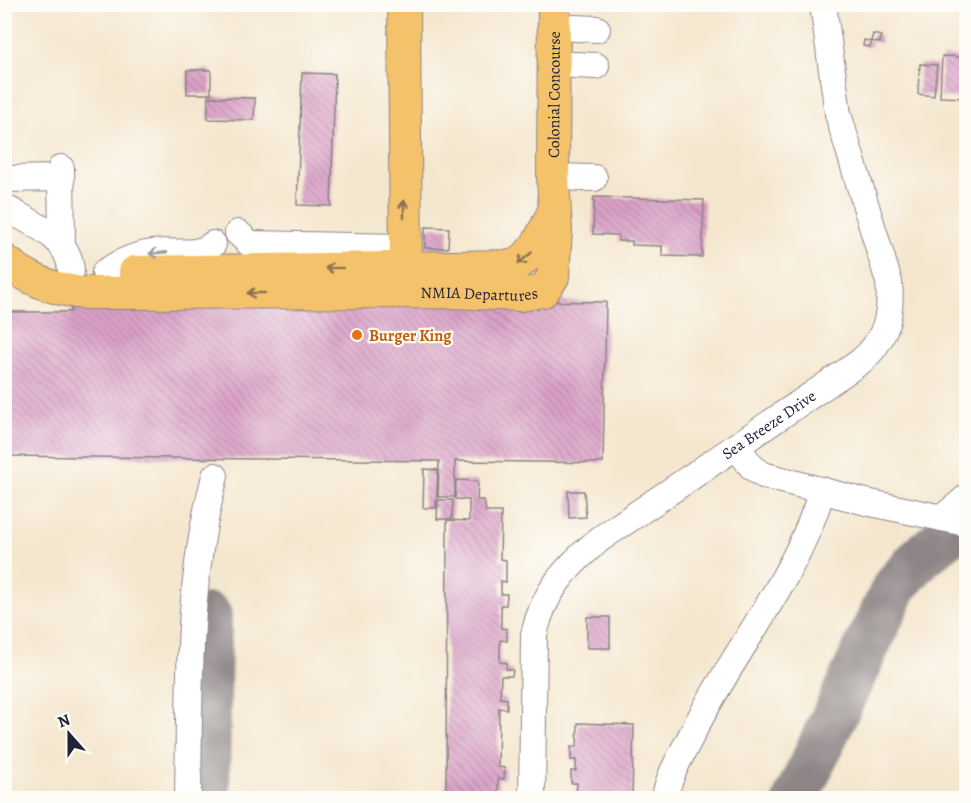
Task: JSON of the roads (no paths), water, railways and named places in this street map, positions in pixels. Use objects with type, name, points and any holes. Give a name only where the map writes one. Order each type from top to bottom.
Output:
[{"type":"main road","points":[[404,4],[405,257]]},
{"type":"main road","name":"Colonial Concourse","points":[[554,16],[554,190]]},
{"type":"main road","name":"NMIA Departures","points":[[4,251],[26,260],[67,257],[105,272],[405,257],[515,266],[532,254],[537,246],[554,190]]},
{"type":"main road","name":"NMIA Departures","points":[[4,260],[23,275],[40,284],[61,291],[83,293],[536,293],[549,285],[553,277],[556,230],[554,190]]},
{"type":"lane","name":"Sea Breeze Drive","points":[[532,798],[534,635],[539,612],[554,584],[575,560],[600,539],[865,358],[879,343],[889,318],[889,282],[838,114],[823,4]]},
{"type":"lane","points":[[554,16],[597,29]]},
{"type":"lane","points":[[553,64],[596,66]]},
{"type":"lane","points":[[4,178],[61,173],[67,257]]},
{"type":"lane","points":[[554,190],[594,178]]},
{"type":"lane","points":[[4,207],[67,257]]},
{"type":"lane","points":[[238,233],[250,244],[405,257]]},
{"type":"lane","points":[[105,272],[120,262],[151,253],[200,251],[213,244]]},
{"type":"lane","points":[[736,446],[752,467],[763,475],[866,502],[966,523]]},
{"type":"lane","points":[[188,798],[194,577],[203,519],[215,476]]},
{"type":"lane","points":[[665,798],[667,786],[699,720],[799,552],[822,490]]},
{"type":"lane","points":[[942,518],[966,498]]},
{"type":"place","name":"Burger King","points":[[357,335]]}]
